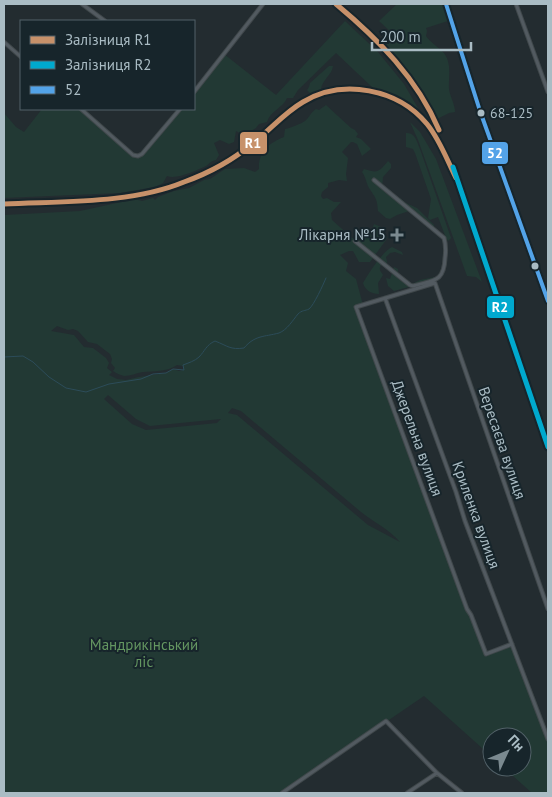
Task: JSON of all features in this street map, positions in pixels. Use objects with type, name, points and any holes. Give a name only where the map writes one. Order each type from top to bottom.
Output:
[{"type":"main road","points":[[446,4],[480,111],[546,288],[548,301]]},
{"type":"street","points":[[82,4],[104,20]]},
{"type":"street","points":[[195,91],[263,4]]},
{"type":"street","points":[[516,4],[548,92]]},
{"type":"street","points":[[4,42],[20,56]]},
{"type":"street","points":[[83,110],[133,155],[138,156],[142,154],[179,110]]},
{"type":"street","points":[[355,241],[410,285],[413,286],[438,278],[444,271],[446,244],[444,238],[374,180]]},
{"type":"street","name":"Джерельна вулиця","points":[[435,283],[356,307],[467,609],[486,654],[512,644]]},
{"type":"street","name":"Вересаєва вулиця","points":[[435,283],[548,609]]},
{"type":"street","points":[[402,292],[410,285]]},
{"type":"street","name":"Криленка вулиця","points":[[385,298],[453,483],[465,521],[548,738]]},
{"type":"street","points":[[282,793],[386,721],[437,773],[462,793]]},
{"type":"street","points":[[407,793],[437,773]]},
{"type":"green space","points":[[397,4],[446,4],[451,20],[426,28],[426,36],[442,51],[448,60],[449,89],[455,112],[435,120],[411,80],[385,46],[394,35],[379,21]]},
{"type":"green space","points":[[345,21],[378,52],[404,84],[422,115],[397,97],[373,88],[336,53],[298,90],[293,98],[287,98],[267,122],[259,124],[244,135],[236,131],[234,142],[229,144],[220,140],[214,143],[219,155],[216,160],[198,170],[176,177],[167,176],[163,183],[155,187],[120,193],[4,198],[4,113],[16,127],[24,132],[41,110],[82,110],[133,155],[142,154],[179,110],[195,110],[195,91],[224,54],[276,95]]},
{"type":"green space","points":[[329,66],[333,66],[321,89],[310,93],[307,90],[310,83]]},
{"type":"green space","name":"Мандрикінський ліс","points":[[326,105],[355,130],[358,134],[356,137],[361,139],[371,149],[362,156],[357,144],[351,142],[342,152],[348,158],[347,181],[339,180],[328,183],[328,187],[322,192],[321,196],[323,199],[327,198],[334,202],[341,202],[331,213],[332,220],[358,242],[367,233],[373,235],[374,224],[381,227],[387,237],[370,262],[359,262],[353,251],[340,255],[348,263],[346,271],[356,279],[363,305],[356,307],[467,609],[486,654],[512,644],[548,739],[548,793],[532,793],[514,777],[532,777],[532,727],[482,727],[482,748],[424,696],[282,793],[4,793],[4,215],[80,211],[135,199],[142,201],[153,198],[155,200],[158,197],[189,188],[210,179],[225,169],[244,168],[255,172],[259,169],[260,158],[269,145],[284,137],[285,129],[303,122],[316,109],[319,110]],"holes":[[[57,326],[78,331],[88,342],[97,344],[110,354],[111,363],[115,368],[113,371],[121,375],[127,376],[165,370],[177,365],[183,366],[184,370],[173,369],[166,373],[126,380],[117,379],[109,375],[112,372],[107,368],[109,363],[106,358],[93,348],[84,347],[74,335],[51,331]],[[108,395],[136,419],[150,426],[221,419],[217,423],[146,430],[132,424],[104,399]],[[232,408],[241,411],[361,512],[387,530],[400,542],[368,525],[237,415],[228,413]]]},
{"type":"green space","points":[[410,122],[420,132],[436,159],[482,282],[476,277],[467,276]]},
{"type":"green space","points":[[406,133],[412,134],[417,141],[451,238],[448,241],[438,217],[430,220],[428,218],[431,199],[415,153],[413,149],[406,147]]},
{"type":"green space","points":[[388,161],[391,164],[391,168],[383,177],[382,189],[388,195],[400,198],[417,208],[434,225],[434,229],[412,210],[390,219],[378,211],[376,199],[362,172],[364,169],[378,171]]},
{"type":"green space","points":[[392,247],[402,252],[403,255],[395,252],[390,253],[386,257],[386,265],[381,265],[380,270],[383,275],[378,283],[379,294],[367,290],[363,283],[380,258]]},
{"type":"green space","points":[[394,267],[398,269],[400,280],[410,285],[420,280],[435,277],[434,280],[394,291],[388,286],[386,278],[390,279]]},
{"type":"waterway","points":[[4,357],[23,356],[66,388],[86,392],[109,384],[166,373],[173,369],[184,370],[183,365],[197,358],[215,341],[232,348],[244,348],[256,339],[282,332],[299,313],[311,307],[326,278]]},
{"type":"rail line","name":"R1","points":[[336,4],[367,31],[395,61],[420,93],[439,130]]},
{"type":"rail line","name":"R1","points":[[4,204],[72,202],[119,198],[163,189],[220,166],[245,149],[303,102],[335,90],[352,89],[386,95],[401,102],[415,112],[436,137],[456,178]]},
{"type":"rail line","name":"R2","points":[[453,167],[548,447]]},
{"type":"transit line","name":"52","points":[[446,4],[480,111],[548,301]]},
{"type":"place","name":"68-125","points":[[481,113]]},
{"type":"place","name":"Лікарня №15","points":[[397,235]]}]
